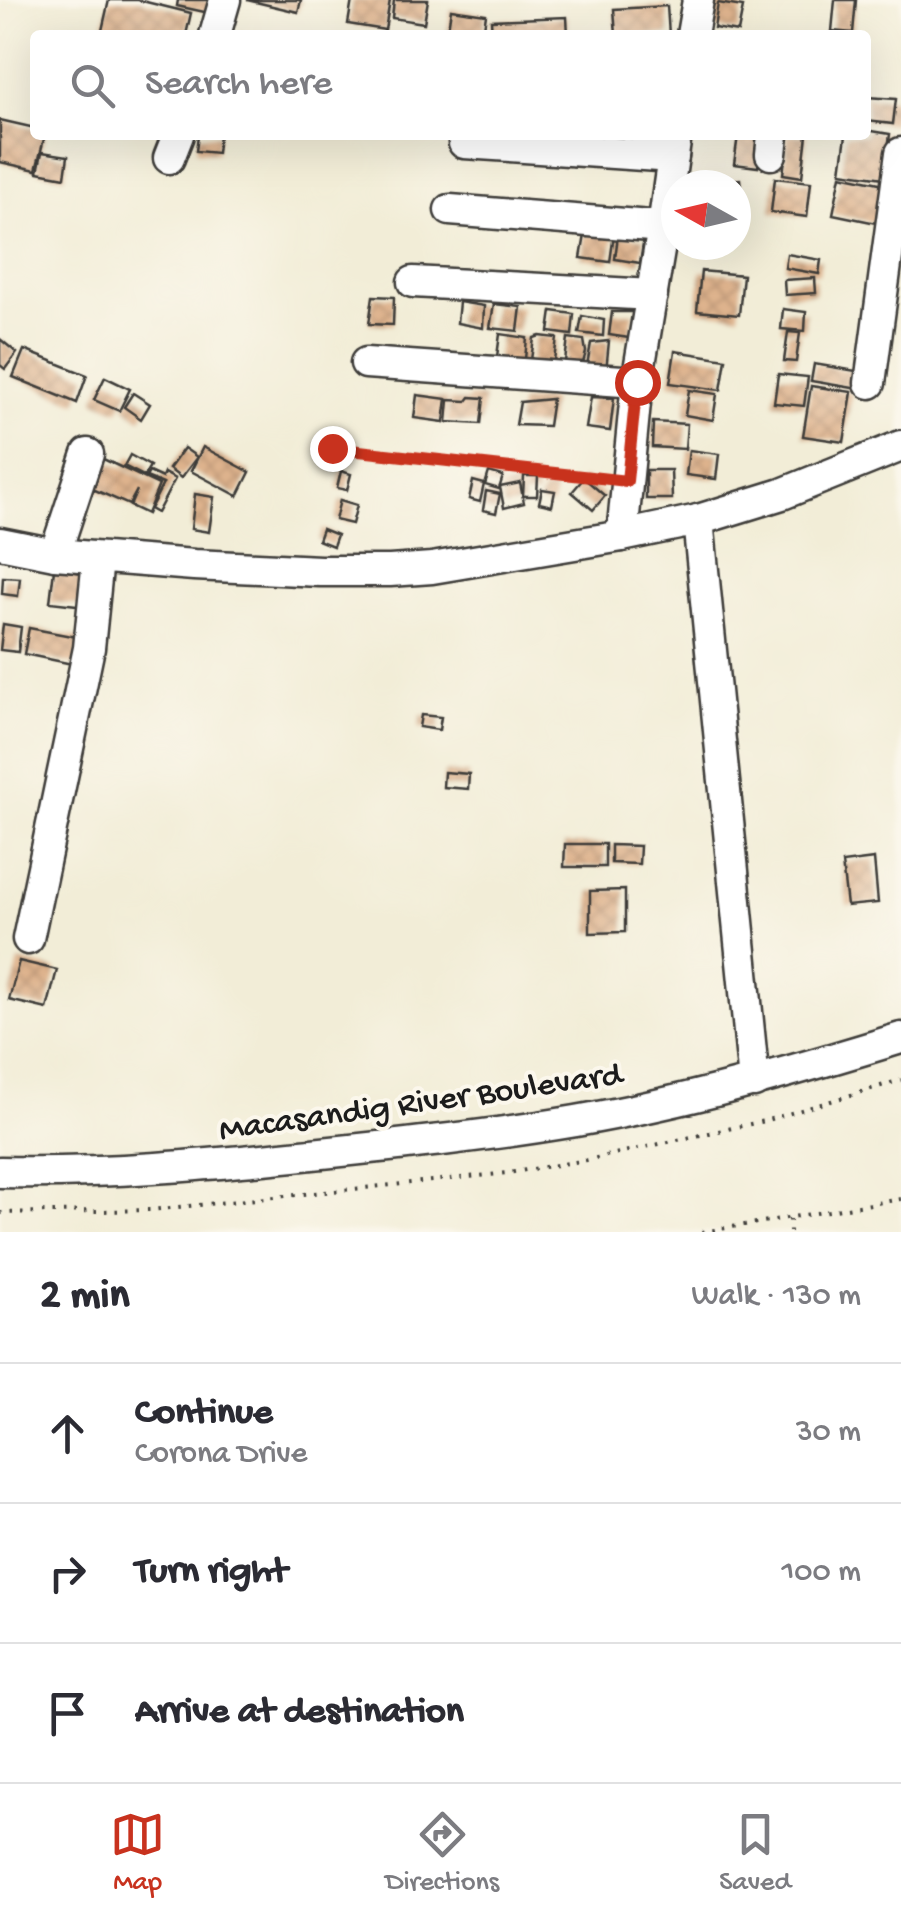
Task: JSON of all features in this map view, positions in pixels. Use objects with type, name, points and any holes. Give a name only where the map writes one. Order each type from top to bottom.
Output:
[{"type":"street","points":[[216,30],[225,0]]},
{"type":"street","points":[[693,30],[698,0]]},
{"type":"street","points":[[464,142],[674,146]]},
{"type":"street","points":[[870,382],[901,153]]},
{"type":"street","points":[[450,210],[661,227]]},
{"type":"street","points":[[622,536],[637,382],[661,244]]},
{"type":"street","points":[[412,282],[652,295]]},
{"type":"street","points":[[366,363],[637,382]]},
{"type":"street","points":[[0,544],[98,559],[320,571],[432,568],[698,520],[782,494],[901,446]]},
{"type":"street","points":[[55,554],[88,454]]},
{"type":"street","points":[[698,520],[754,1082]]},
{"type":"street","points":[[28,939],[90,648],[98,559]]},
{"type":"street","name":"Macasandig River Boulevard","points":[[0,1172],[147,1170],[435,1141],[580,1120],[754,1082],[901,1038]]},
{"type":"path","points":[[332,448],[627,481]]},
{"type":"path","points":[[0,1213],[166,1209],[508,1173],[746,1125],[901,1080]]},
{"type":"path","points":[[702,1232],[901,1198]]},
{"type":"path","points":[[790,1217],[790,1232]]},
{"type":"building","points":[[109,0],[138,0],[191,13],[187,30],[102,30]]},
{"type":"building","points":[[178,0],[211,0],[209,13],[177,6]]},
{"type":"building","points":[[247,0],[301,0],[298,12]]},
{"type":"building","points":[[352,0],[390,0],[385,30],[348,24]]},
{"type":"building","points":[[394,0],[428,0],[424,23],[392,18]]},
{"type":"building","points":[[835,0],[856,0],[853,30],[832,30]]},
{"type":"building","points":[[718,3],[743,7],[738,30],[714,28]]},
{"type":"building","points":[[667,6],[669,30],[616,30],[614,9]]},
{"type":"building","points":[[451,9],[486,14],[484,30],[448,30]]},
{"type":"building","points":[[567,17],[568,30],[492,30],[491,20]]},
{"type":"building","points":[[871,97],[896,99],[893,124],[871,122]]},
{"type":"building","points":[[0,120],[30,127],[30,140],[44,140],[36,170],[0,162]]},
{"type":"building","points":[[871,131],[890,134],[884,178],[841,172],[845,140],[871,140]]},
{"type":"building","points":[[197,140],[218,140],[217,153],[196,151]]},
{"type":"building","points":[[737,140],[762,140],[758,167],[734,164]]},
{"type":"building","points":[[787,140],[806,140],[802,177],[783,174]]},
{"type":"building","points":[[42,152],[68,156],[65,177],[38,172]]},
{"type":"building","points":[[841,175],[884,184],[876,223],[833,214]]},
{"type":"building","points":[[775,178],[811,182],[807,217],[771,212]]},
{"type":"building","points":[[614,234],[610,262],[581,258],[585,235]]},
{"type":"building","points":[[618,235],[644,238],[640,263],[615,259]]},
{"type":"building","points":[[787,254],[821,260],[819,274],[785,268]]},
{"type":"building","points":[[701,271],[743,275],[739,315],[697,311]]},
{"type":"building","points":[[815,278],[816,293],[785,295],[784,280]]},
{"type":"building","points":[[373,296],[394,297],[393,325],[369,324]]},
{"type":"building","points":[[459,302],[484,306],[483,328],[457,323]]},
{"type":"building","points":[[494,304],[521,307],[518,331],[490,328]]},
{"type":"building","points":[[783,309],[806,312],[805,331],[781,329]]},
{"type":"building","points":[[552,311],[574,314],[572,335],[549,332]]},
{"type":"building","points":[[612,312],[634,312],[629,338],[609,335]]},
{"type":"building","points":[[582,316],[604,320],[603,336],[579,333]]},
{"type":"building","points":[[788,332],[800,333],[796,362],[784,361]]},
{"type":"building","points":[[500,334],[527,338],[524,370],[496,364]]},
{"type":"building","points":[[534,338],[557,338],[553,368],[530,367]]},
{"type":"building","points":[[568,338],[584,340],[586,352],[581,370],[564,369]]},
{"type":"building","points":[[0,339],[17,353],[5,369],[0,365]]},
{"type":"building","points":[[609,341],[606,371],[586,371],[591,343]]},
{"type":"building","points":[[24,350],[87,375],[77,403],[13,377]]},
{"type":"building","points":[[675,351],[726,359],[721,390],[670,383]]},
{"type":"building","points":[[814,364],[862,372],[859,389],[811,381]]},
{"type":"building","points":[[778,374],[808,377],[804,406],[774,403]]},
{"type":"building","points":[[105,377],[130,389],[119,411],[94,400]]},
{"type":"building","points":[[811,386],[852,392],[844,442],[803,436]]},
{"type":"building","points":[[689,390],[717,394],[713,420],[685,415]]},
{"type":"building","points":[[133,393],[150,404],[141,419],[124,407]]},
{"type":"building","points":[[417,395],[447,399],[444,422],[414,418]]},
{"type":"building","points":[[470,397],[484,398],[481,424],[447,422],[449,400],[467,401]]},
{"type":"building","points":[[591,397],[614,398],[610,431],[586,428]]},
{"type":"building","points":[[552,399],[548,426],[516,425],[520,402]]},
{"type":"building","points":[[653,422],[687,424],[685,449],[652,447]]},
{"type":"building","points":[[203,447],[250,472],[238,496],[191,471]]},
{"type":"building","points":[[184,448],[197,457],[181,478],[169,469]]},
{"type":"building","points":[[689,450],[719,454],[716,479],[686,475]]},
{"type":"building","points":[[130,455],[150,466],[144,476],[124,466]]},
{"type":"building","points":[[101,458],[159,485],[147,514],[130,506],[137,490],[129,505],[88,487]]},
{"type":"building","points":[[646,470],[671,470],[672,499],[646,499]]},
{"type":"building","points":[[341,471],[351,474],[347,490],[337,488]]},
{"type":"building","points":[[149,472],[175,479],[157,513],[150,509],[163,484],[146,477]]},
{"type":"building","points":[[489,472],[503,476],[499,489],[485,485]]},
{"type":"building","points":[[524,476],[538,476],[537,496],[523,496]]},
{"type":"building","points":[[584,478],[605,496],[593,510],[572,492]]},
{"type":"building","points":[[473,481],[484,484],[480,502],[469,499]]},
{"type":"building","points":[[520,483],[524,503],[504,508],[500,487]]},
{"type":"building","points":[[542,489],[555,491],[552,506],[539,503]]},
{"type":"building","points":[[486,491],[500,494],[496,513],[483,510]]},
{"type":"building","points":[[195,494],[214,497],[209,532],[191,529]]},
{"type":"building","points":[[340,500],[357,505],[352,524],[335,520]]},
{"type":"building","points":[[322,529],[337,535],[333,546],[318,540]]},
{"type":"building","points":[[54,569],[90,574],[86,606],[50,602]]},
{"type":"building","points":[[3,577],[20,578],[18,596],[2,594]]},
{"type":"building","points":[[3,624],[21,627],[18,652],[0,650]]},
{"type":"building","points":[[29,628],[82,638],[77,665],[24,654]]},
{"type":"building","points":[[421,715],[441,717],[439,730],[419,727]]},
{"type":"building","points":[[444,772],[469,774],[468,789],[443,787]]},
{"type":"building","points":[[565,844],[605,844],[605,867],[564,867]]},
{"type":"building","points":[[611,845],[640,846],[639,864],[611,863]]},
{"type":"building","points":[[874,859],[878,903],[847,906],[842,863]]},
{"type":"building","points":[[625,890],[625,932],[590,933],[590,891]]},
{"type":"building","points":[[19,961],[57,970],[47,1009],[9,1000]]},
{"type":"route","points":[[332,448],[627,481],[637,382]]}]
